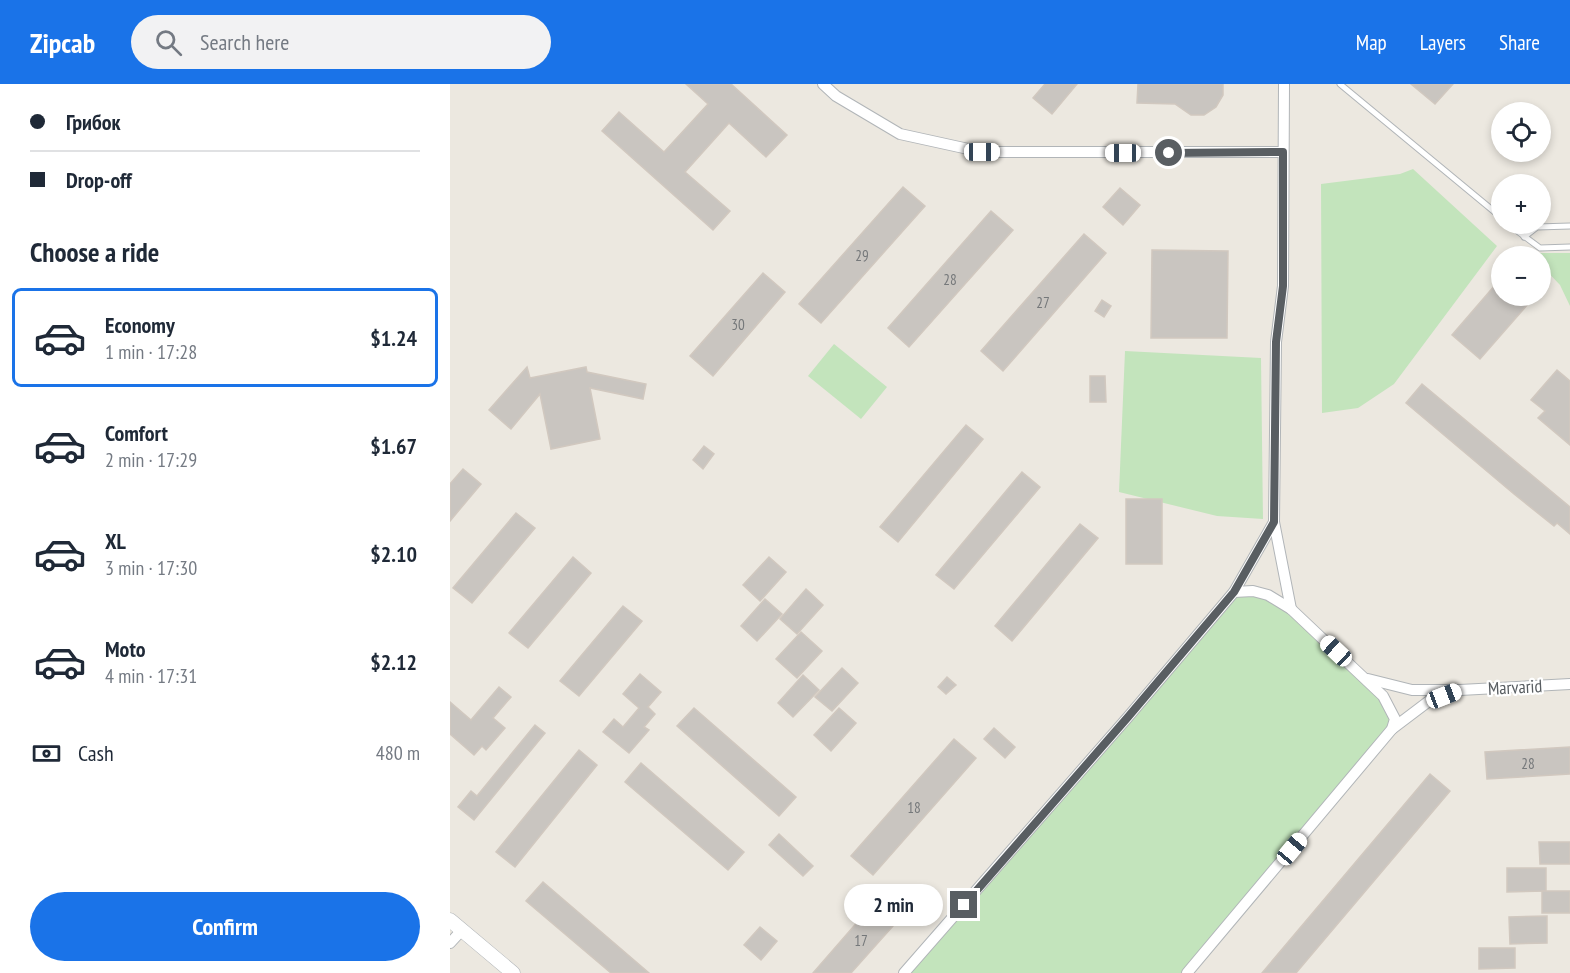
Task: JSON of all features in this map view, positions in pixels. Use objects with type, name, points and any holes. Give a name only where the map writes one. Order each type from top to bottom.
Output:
[{"type":"street","points":[[823,84],[836,96],[900,134],[982,152],[1283,152]]},
{"type":"street","points":[[1284,84],[1283,286],[1276,342],[1274,522],[1292,609]]},
{"type":"street","points":[[904,973],[1234,592],[1274,522]]},
{"type":"street","points":[[1234,592],[1253,591],[1268,595],[1292,609],[1383,696],[1395,719],[1392,729]]},
{"type":"street","points":[[1366,678],[1412,690],[1460,690]]},
{"type":"street","name":"Marvarid","points":[[1460,690],[1570,684]]},
{"type":"street","points":[[1187,973],[1392,729],[1429,702],[1460,690]]},
{"type":"street","points":[[450,920],[513,973]]},
{"type":"street","points":[[450,943],[462,930]]},
{"type":"lane","points":[[1340,84],[1491,209]]},
{"type":"lane","points":[[1524,237],[1537,228],[1570,226]]},
{"type":"lane","points":[[1520,234],[1540,248],[1570,247]]},
{"type":"green space","points":[[1413,169],[1497,246],[1491,246],[1491,254],[1394,384],[1358,408],[1322,413],[1321,184],[1400,174]]},
{"type":"green space","points":[[1551,253],[1570,253],[1570,306],[1560,285],[1551,276]]},
{"type":"green space","points":[[834,344],[887,387],[861,419],[808,376]]},
{"type":"green space","points":[[1125,351],[1261,358],[1263,519],[1217,516],[1119,492]]},
{"type":"green space","points":[[1234,592],[1268,595],[1366,678],[1395,719],[1187,973],[904,973]]},
{"type":"building","points":[[686,84],[731,84],[787,135],[766,157],[729,123],[685,172],[730,211],[713,230],[602,131],[619,112],[664,152],[708,104]]},
{"type":"building","points":[[1045,84],[1077,84],[1052,114],[1033,98]]},
{"type":"building","points":[[1138,84],[1223,84],[1223,95],[1216,107],[1204,115],[1191,115],[1175,104],[1137,103]]},
{"type":"building","points":[[1411,84],[1453,84],[1435,104]]},
{"type":"building","points":[[903,187],[925,206],[821,323],[799,304]]},
{"type":"building","points":[[1120,188],[1140,205],[1123,225],[1103,207]]},
{"type":"building","points":[[991,211],[1013,230],[909,347],[888,328]]},
{"type":"building","points":[[1084,234],[1106,253],[1003,371],[981,351]]},
{"type":"building","points":[[1152,250],[1228,251],[1227,338],[1151,338]]},
{"type":"building","points":[[763,273],[785,292],[713,376],[690,356]]},
{"type":"building","points":[[1491,290],[1491,306],[1526,306],[1480,359],[1452,335]]},
{"type":"building","points":[[1102,300],[1111,306],[1104,317],[1095,311]]},
{"type":"building","points":[[527,367],[530,378],[586,367],[587,372],[646,384],[643,399],[590,388],[600,439],[551,449],[540,394],[511,429],[489,410]]},
{"type":"building","points":[[1557,370],[1570,381],[1570,445],[1538,418],[1545,411],[1531,400]]},
{"type":"building","points":[[1090,376],[1105,376],[1106,402],[1090,402]]},
{"type":"building","points":[[1422,384],[1570,507],[1570,534],[1557,523],[1554,526],[1406,403]]},
{"type":"building","points":[[966,425],[983,439],[898,542],[880,527]]},
{"type":"building","points":[[704,446],[714,454],[703,469],[693,460]]},
{"type":"building","points":[[463,469],[481,484],[450,521],[450,484]]},
{"type":"building","points":[[1022,472],[1040,487],[954,589],[936,575]]},
{"type":"building","points":[[1126,499],[1162,499],[1162,564],[1126,564]]},
{"type":"building","points":[[516,513],[535,528],[472,603],[453,588]]},
{"type":"building","points":[[1080,524],[1098,538],[1012,641],[995,626]]},
{"type":"building","points":[[573,557],[591,573],[528,648],[509,633]]},
{"type":"building","points":[[769,557],[786,572],[760,601],[743,585]]},
{"type":"building","points":[[806,589],[823,605],[797,634],[780,619]]},
{"type":"building","points":[[765,599],[782,614],[757,641],[741,626]]},
{"type":"building","points":[[623,606],[642,621],[579,696],[560,681]]},
{"type":"building","points":[[801,632],[822,651],[797,678],[776,659]]},
{"type":"building","points":[[842,668],[858,683],[832,711],[815,697]]},
{"type":"building","points":[[640,674],[661,692],[648,707],[655,714],[644,727],[649,730],[629,753],[603,732],[614,719],[623,727],[639,708],[623,694]]},
{"type":"building","points":[[803,675],[819,690],[793,717],[778,703]]},
{"type":"building","points":[[947,677],[956,685],[946,694],[938,687]]},
{"type":"building","points":[[499,687],[511,697],[493,718],[505,728],[486,750],[482,746],[474,755],[450,734],[450,702],[471,720]]},
{"type":"building","points":[[694,708],[796,797],[779,816],[677,726]]},
{"type":"building","points":[[839,708],[856,723],[831,751],[814,735]]},
{"type":"building","points":[[535,725],[545,733],[474,820],[458,807],[471,791],[477,796]]},
{"type":"building","points":[[994,728],[1015,747],[1005,758],[984,739]]},
{"type":"building","points":[[954,739],[976,758],[873,875],[851,856]]},
{"type":"building","points":[[1570,747],[1570,774],[1487,779],[1485,752]]},
{"type":"building","points":[[579,750],[597,765],[515,867],[496,852]]},
{"type":"building","points":[[641,763],[744,852],[728,870],[625,782]]},
{"type":"building","points":[[1430,774],[1450,791],[1296,973],[1262,973]]},
{"type":"building","points":[[779,834],[813,866],[803,876],[769,845]]},
{"type":"building","points":[[1539,842],[1570,842],[1570,864],[1540,864]]},
{"type":"building","points":[[1507,868],[1546,868],[1546,891],[1507,892]]},
{"type":"building","points":[[543,882],[649,973],[611,973],[526,901]]},
{"type":"building","points":[[887,888],[909,908],[851,973],[813,973]]},
{"type":"building","points":[[1542,891],[1570,891],[1570,913],[1542,913]]},
{"type":"building","points":[[1547,916],[1547,943],[1510,944],[1509,917]]},
{"type":"building","points":[[760,927],[777,941],[761,960],[744,945]]},
{"type":"building","points":[[1479,948],[1515,948],[1515,968],[1479,969]]},
{"type":"route","points":[[964,905],[1234,592],[1274,522],[1276,342],[1283,286],[1283,152],[1169,153]]}]
